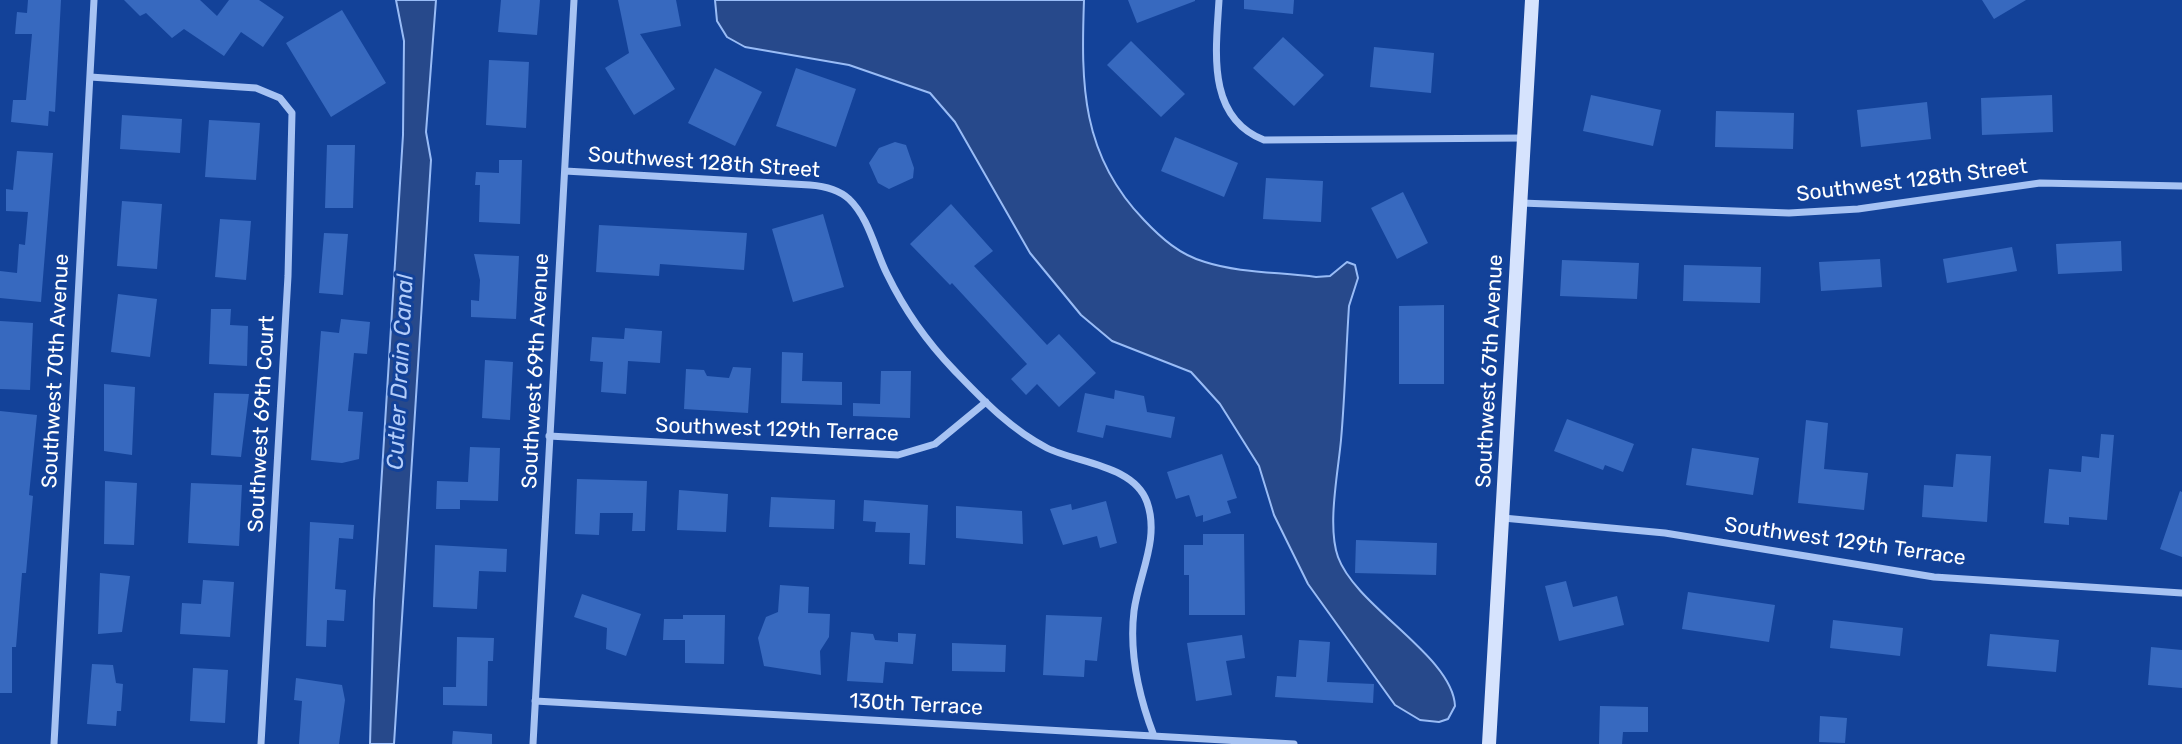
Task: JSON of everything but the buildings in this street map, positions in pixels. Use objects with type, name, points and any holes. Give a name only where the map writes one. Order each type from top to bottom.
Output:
[{"type":"main road","name":"Southwest 67th Avenue","points":[[1489,744],[1532,0]]},
{"type":"street","name":"Southwest 70th Avenue","points":[[54,744],[94,0]]},
{"type":"street","name":"Southwest 69th Avenue","points":[[533,744],[574,0]]},
{"type":"street","points":[[1219,0],[1217,73],[1220,97],[1241,126],[1264,140],[1524,138]]},
{"type":"street","name":"Southwest 69th Court","points":[[90,77],[242,86],[268,92],[288,107],[293,131],[288,276],[261,744]]},
{"type":"street","name":"Southwest 128th Street","points":[[565,172],[810,185],[841,193],[862,217],[887,274],[918,326],[986,402]]},
{"type":"street","name":"Southwest 128th Street","points":[[1521,203],[1789,213],[1858,209],[2040,183],[2182,186]]},
{"type":"street","points":[[986,402],[1012,425],[1047,448],[1123,476],[1146,500],[1150,542],[1135,608],[1133,641],[1142,696],[1154,736]]},
{"type":"street","name":"Southwest 129th Terrace","points":[[550,436],[898,455],[935,444],[986,402]]},
{"type":"street","name":"Southwest 129th Terrace","points":[[1503,518],[1702,538],[1912,574],[2182,593]]},
{"type":"street","name":"130th Terrace","points":[[535,701],[1294,744]]},
{"type":"water","name":"Cutler Drain Canal","points":[[396,0],[436,0],[426,132],[431,160],[394,744],[370,744],[374,600],[403,135],[404,41]]},
{"type":"water","points":[[715,0],[1084,0],[1083,61],[1089,117],[1108,170],[1123,195],[1150,227],[1187,255],[1232,268],[1316,277],[1330,276],[1347,262],[1355,265],[1358,278],[1349,306],[1334,499],[1335,544],[1338,557],[1348,576],[1422,650],[1450,687],[1455,706],[1448,719],[1439,722],[1420,720],[1395,705],[1308,584],[1274,515],[1259,466],[1220,404],[1191,372],[1112,341],[1081,315],[1030,253],[955,122],[930,93],[849,65],[745,47],[727,37],[717,21]]}]
